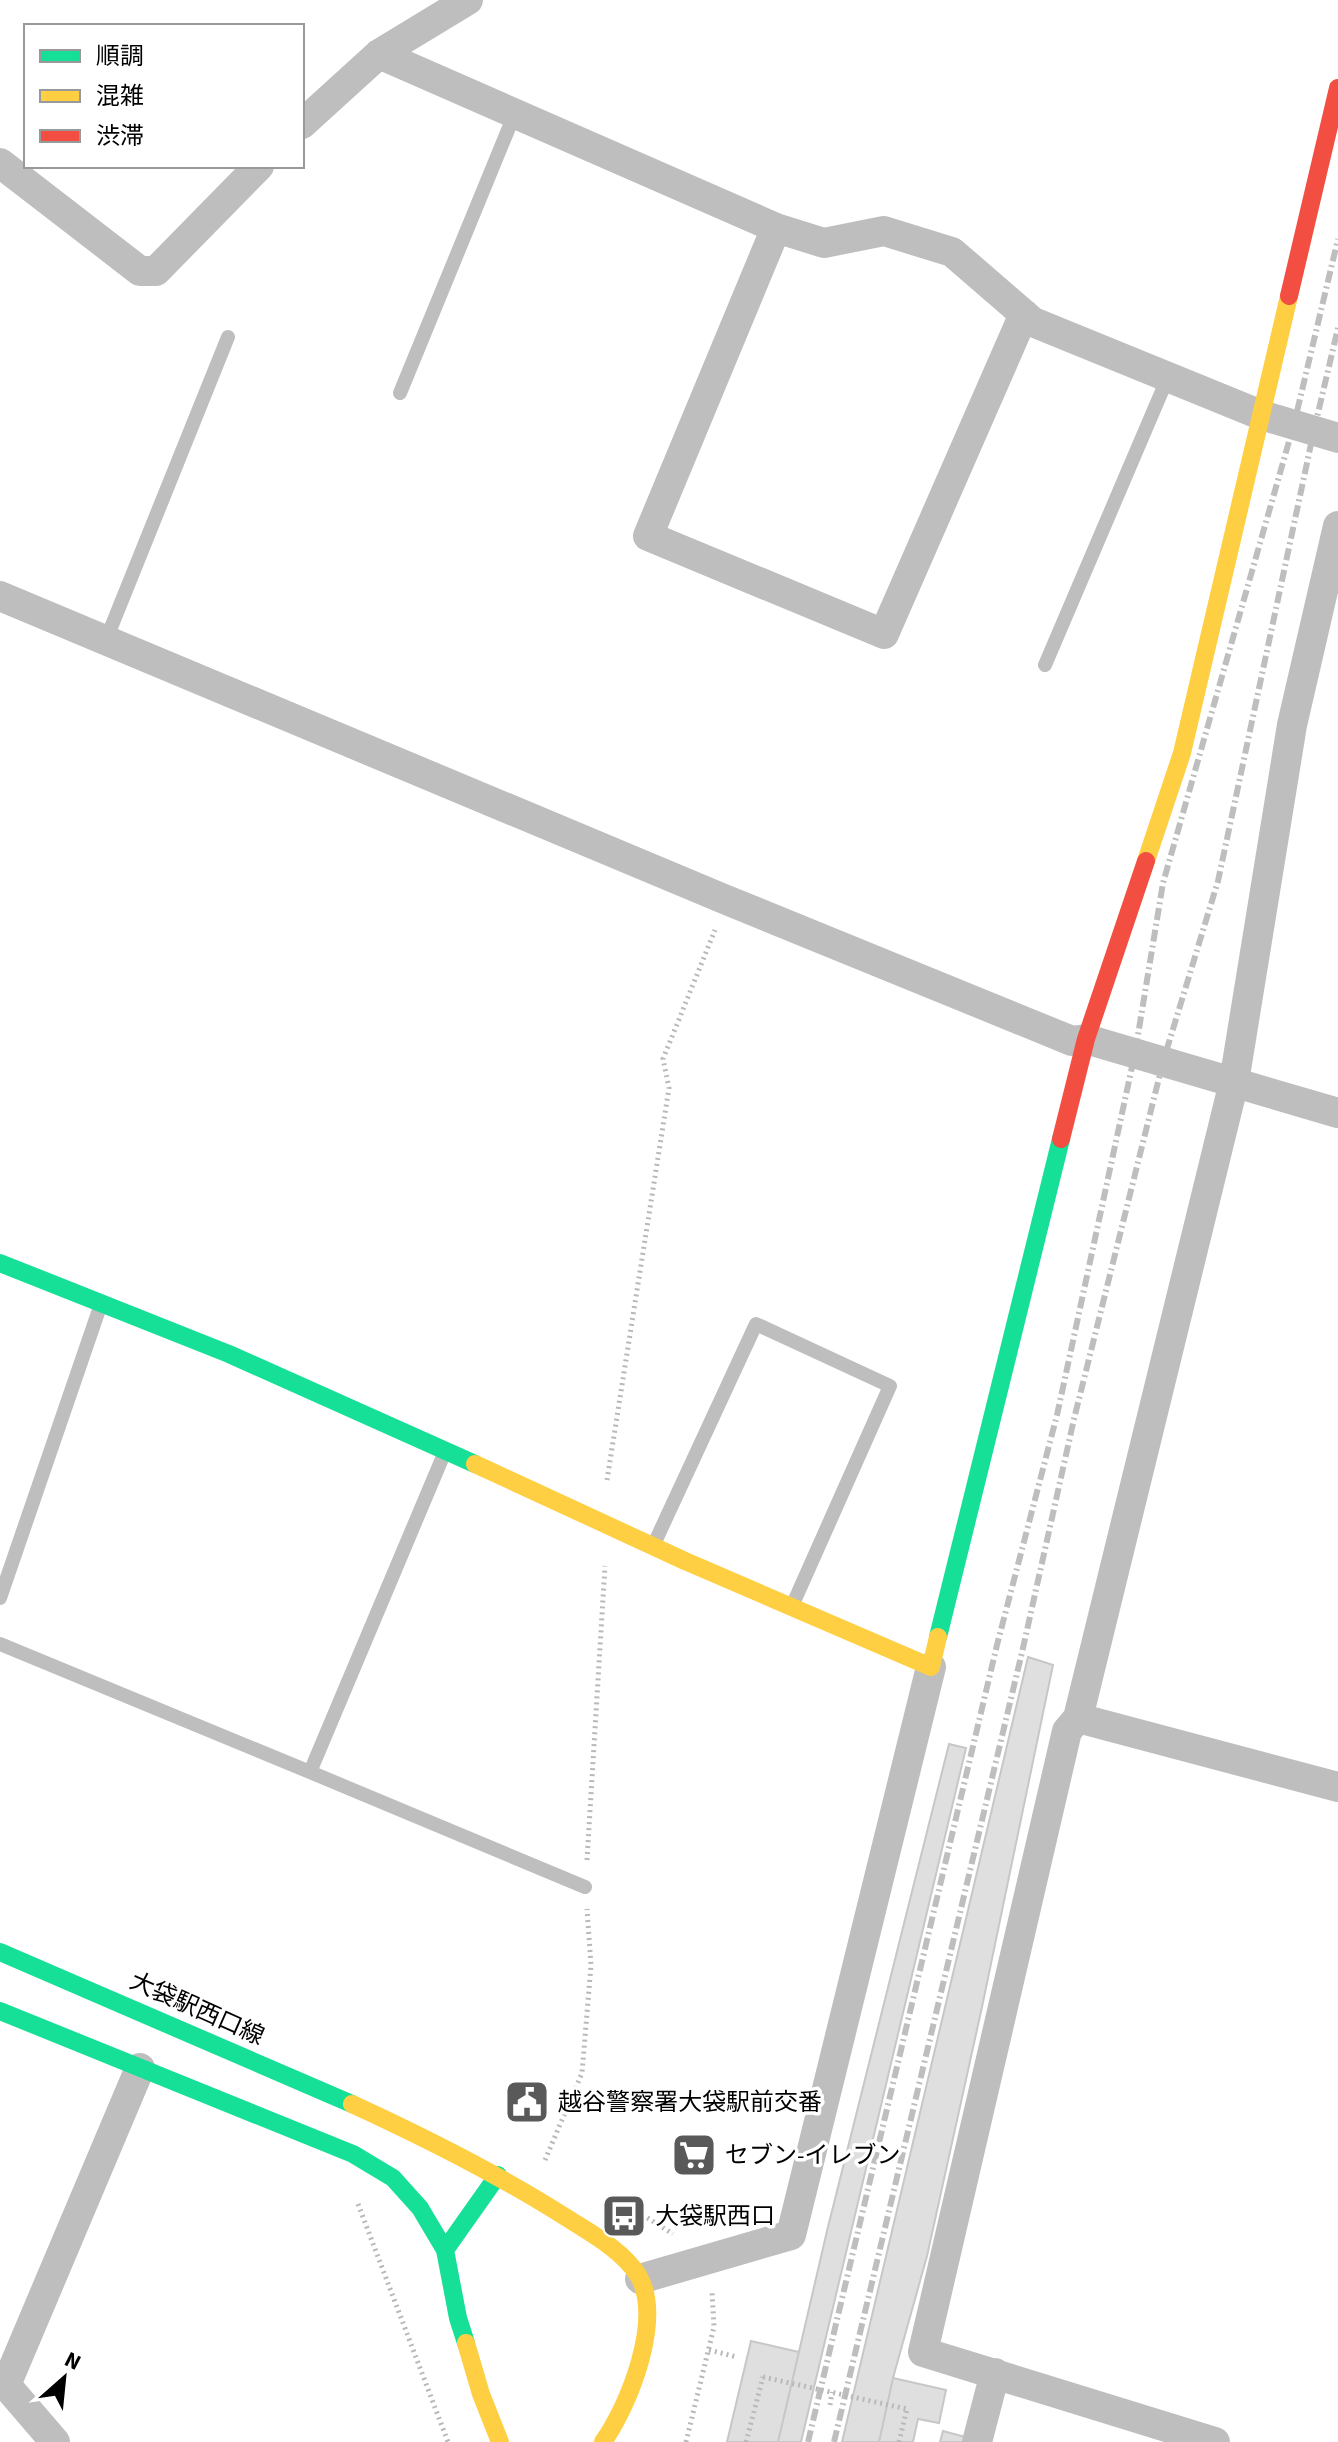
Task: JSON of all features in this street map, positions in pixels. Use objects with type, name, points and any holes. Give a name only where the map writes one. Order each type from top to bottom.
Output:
[{"type":"street","points":[[304,122],[379,54],[468,0]]},
{"type":"street","points":[[379,54],[776,228],[824,243],[884,231],[952,252],[1033,322],[1261,415],[1338,438]]},
{"type":"street","points":[[603,2442],[620,2415],[643,2348],[648,2313],[640,2279],[791,2235],[1086,1039],[1182,753],[1338,88]]},
{"type":"street","points":[[0,163],[140,271],[156,271],[257,168]]},
{"type":"street","points":[[776,228],[648,536],[884,634],[1024,314]]},
{"type":"street","points":[[1215,2442],[923,2352],[1067,1731],[1078,1718],[1234,1082],[1292,725],[1338,526]]},
{"type":"street","points":[[0,596],[1072,1041],[1086,1039],[1338,1113]]},
{"type":"street","points":[[0,1263],[102,1300],[931,1667]]},
{"type":"street","points":[[1078,1718],[1338,1787]]},
{"type":"street","name":"大袋駅西口線","points":[[0,1952],[161,2018],[373,2113],[498,2175],[605,2243],[627,2262],[640,2279]]},
{"type":"street","points":[[0,2011],[353,2154],[393,2178],[420,2208],[445,2250],[462,2330],[481,2394],[500,2442]]},
{"type":"street","points":[[55,2442],[3,2382],[140,2068]]},
{"type":"street","points":[[445,2250],[498,2175]]},
{"type":"street","points":[[977,2442],[995,2373]]},
{"type":"lane","points":[[400,393],[515,113]]},
{"type":"lane","points":[[106,640],[228,337]]},
{"type":"lane","points":[[1045,665],[1168,377]]},
{"type":"lane","points":[[0,1598],[102,1300]]},
{"type":"lane","points":[[653,1546],[756,1324],[890,1386],[792,1606]]},
{"type":"lane","points":[[310,1772],[446,1450]]},
{"type":"lane","points":[[0,1644],[585,1887]]},
{"type":"path","points":[[607,1526],[605,1491],[669,1088],[663,1059],[716,927],[724,899]]},
{"type":"path","points":[[356,2200],[448,2442]]},
{"type":"path","points":[[686,2442],[714,2327],[712,2279]]},
{"type":"path","points":[[709,2350],[737,2357]]},
{"type":"path","points":[[746,2442],[763,2377],[907,2409],[899,2442]]},
{"type":"path","points":[[830,2405],[832,2392]]},
{"type":"building","points":[[1028,1657],[1053,1665],[927,2256],[893,2378],[879,2442],[842,2442]]},
{"type":"building","points":[[949,1744],[966,1748],[801,2442],[778,2442],[827,2231]]},
{"type":"building","points":[[751,2341],[799,2352],[778,2442],[727,2442]]},
{"type":"building","points":[[893,2378],[946,2390],[939,2423],[918,2419],[913,2442],[879,2442]]},
{"type":"building","points":[[943,2431],[969,2438],[968,2442],[940,2442]]},
{"type":"railway","points":[[808,2442],[997,1645],[1057,1415],[1135,1053],[1163,883],[1294,424],[1338,239]]},
{"type":"railway","points":[[834,2442],[1023,1648],[1074,1419],[1163,1062],[1218,881],[1338,328]]},
{"type":"traffic: fast","points":[[938,1637],[1061,1139]]},
{"type":"traffic: fast","points":[[0,1263],[229,1354],[475,1464]]},
{"type":"traffic: fast","points":[[0,1952],[352,2104]]},
{"type":"traffic: fast","points":[[0,2011],[353,2154],[393,2178],[420,2208],[445,2250],[466,2343]]},
{"type":"traffic: fast","points":[[445,2250],[498,2175]]},
{"type":"traffic: slow","points":[[1146,861],[1182,753],[1289,296]]},
{"type":"traffic: slow","points":[[475,1464],[685,1561],[931,1667],[938,1637]]},
{"type":"traffic: slow","points":[[352,2104],[515,2186],[596,2236],[615,2250],[638,2275],[645,2293],[647,2314],[640,2361],[623,2406],[603,2442]]},
{"type":"traffic: slow","points":[[466,2343],[500,2442]]},
{"type":"traffic: jam","points":[[1289,296],[1338,88]]},
{"type":"traffic: jam","points":[[1061,1139],[1086,1039],[1146,861]]},
{"type":"place","name":"越谷警察署大袋駅前交番","points":[[527,2102]]},
{"type":"place","name":"セブン-イレブン","points":[[694,2155]]},
{"type":"place","name":"大袋駅西口","points":[[624,2216]]}]
